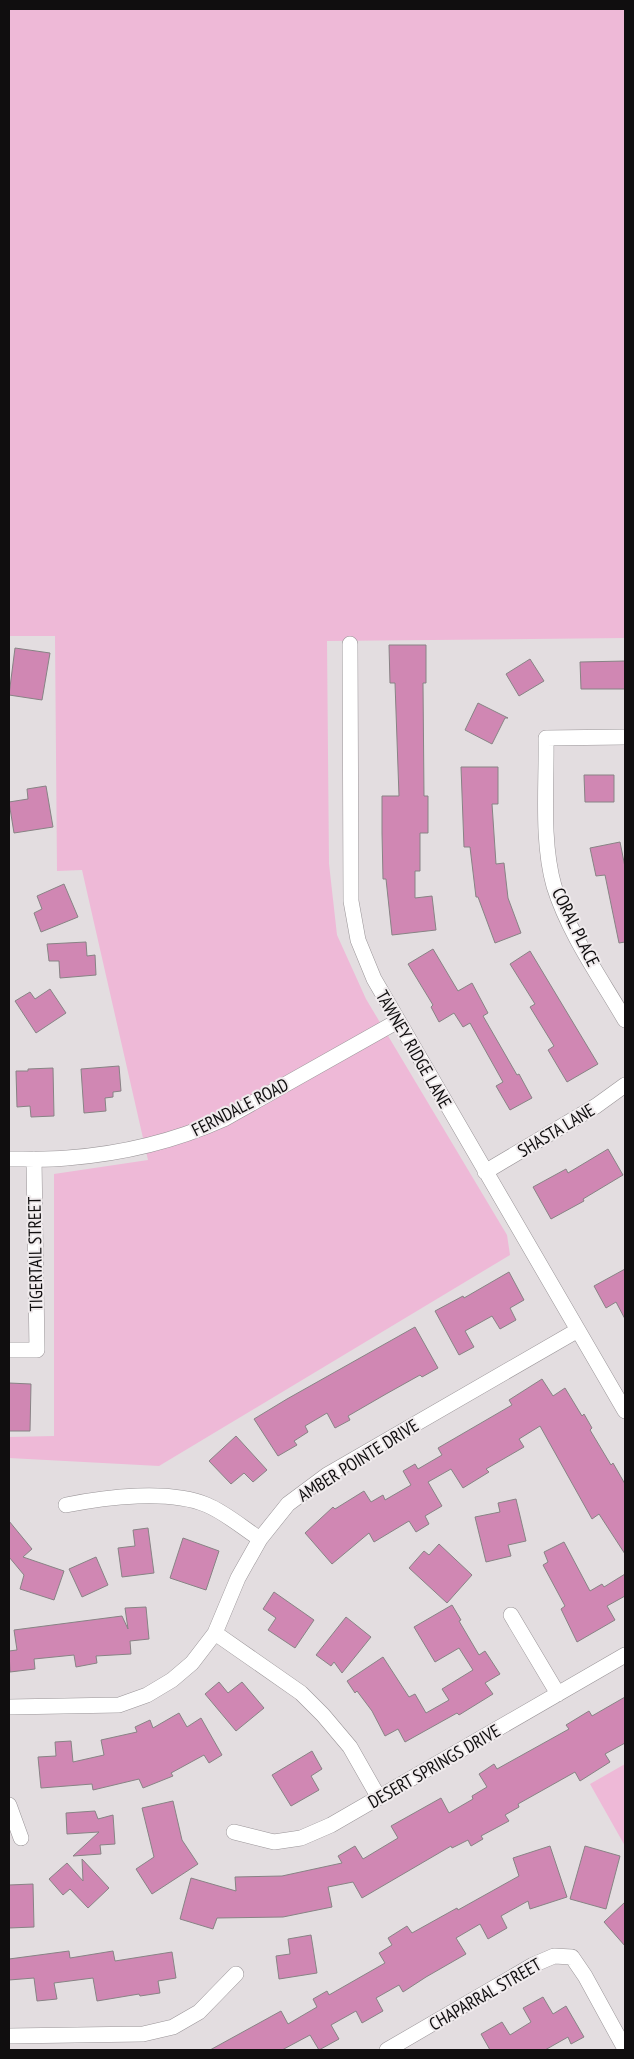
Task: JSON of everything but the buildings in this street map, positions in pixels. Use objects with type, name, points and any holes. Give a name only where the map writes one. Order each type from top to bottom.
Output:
[{"type":"street","name":"TAWNEY RIDGE LANE","points":[[350,644],[351,901],[358,940],[374,979],[625,1411]]},
{"type":"street","name":"CORAL PLACE","points":[[625,737],[546,738],[547,846],[554,885],[564,914],[576,937],[625,1020]]},
{"type":"street","name":"FERNDALE ROAD","points":[[9,1159],[66,1158],[97,1154],[169,1140],[199,1130],[398,1021]]},
{"type":"street","name":"SHASTA LANE","points":[[485,1172],[596,1106],[625,1085]]},
{"type":"street","name":"TIGERTAIL STREET","points":[[9,1350],[36,1350],[34,1159]]},
{"type":"street","name":"AMBER POINTE DRIVE","points":[[9,1707],[119,1705],[147,1694],[172,1680],[192,1663],[215,1633],[238,1578],[260,1538],[288,1504],[327,1475],[578,1330]]},
{"type":"street","points":[[66,1505],[102,1498],[175,1497],[208,1506],[260,1538]]},
{"type":"street","points":[[511,1615],[558,1694]]},
{"type":"street","points":[[215,1633],[301,1693],[324,1715],[350,1747],[380,1798]]},
{"type":"street","name":"DESERT SPRINGS DRIVE","points":[[234,1832],[274,1842],[301,1838],[331,1825],[625,1655]]},
{"type":"street","points":[[9,1805],[21,1838]]},
{"type":"street","name":"CHAPARRAL STREET","points":[[387,2050],[533,1965],[554,1956],[572,1957],[585,1976],[625,2049]]},
{"type":"street","points":[[9,2036],[62,2043],[143,2034],[173,2027],[199,2012],[236,1974]]},
{"type":"shaded area","points":[[9,9],[625,9],[625,638],[327,641],[329,864],[337,935],[366,999],[507,1235],[510,1255],[159,1466],[9,1458],[9,1437],[54,1436],[54,1174],[148,1160],[82,870],[57,871],[55,636],[9,636]]},
{"type":"shaded area","points":[[625,1764],[625,1846],[590,1784]]}]
